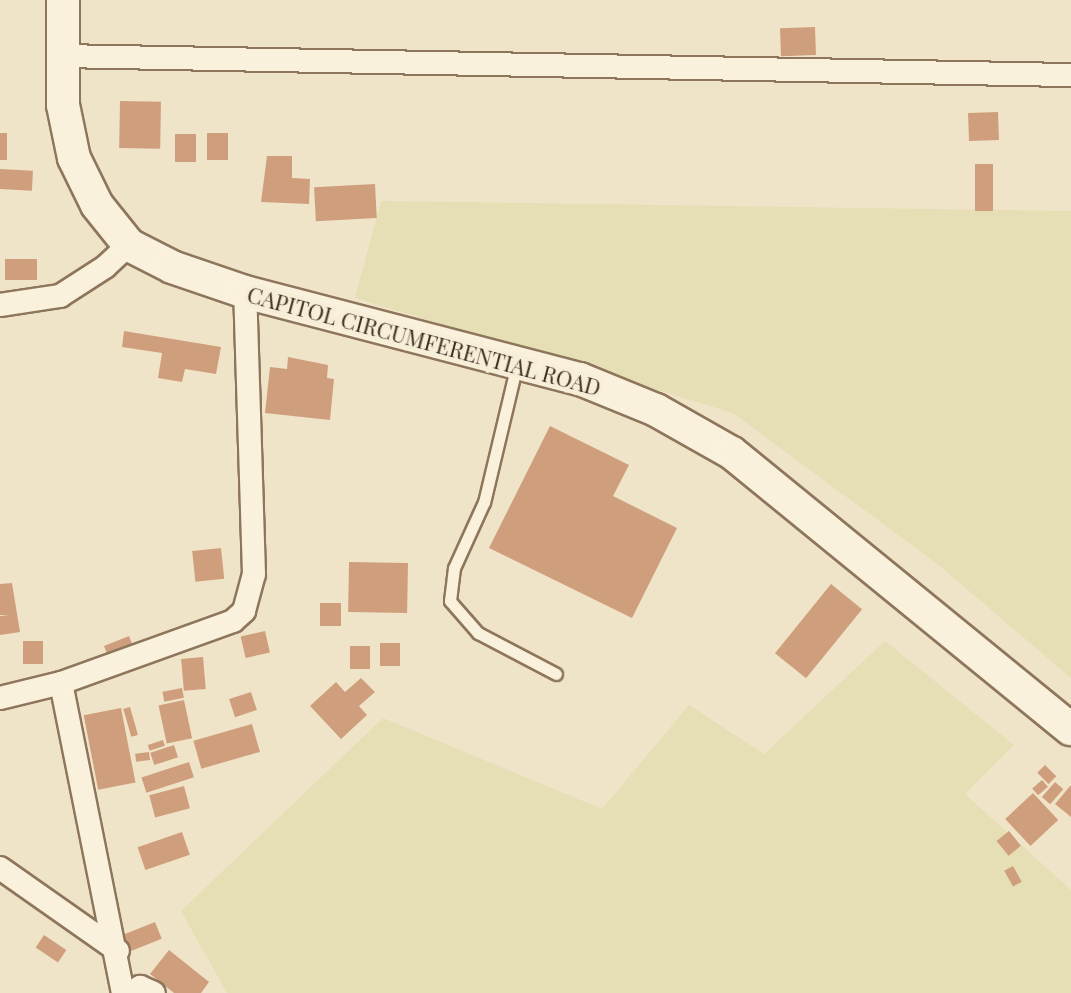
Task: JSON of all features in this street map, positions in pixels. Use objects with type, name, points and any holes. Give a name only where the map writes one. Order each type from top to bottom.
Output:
[{"type":"main road","name":"CAPITOL CIRCUMFERENTIAL ROAD","points":[[63,0],[60,56],[74,158],[97,205],[129,245],[172,267],[245,292],[580,379],[643,405],[732,453],[1071,729]]},
{"type":"street","points":[[60,56],[1071,75]]},
{"type":"street","points":[[0,305],[60,296],[95,275],[129,245]]},
{"type":"street","points":[[0,698],[61,683],[233,621],[247,603],[254,574],[245,292]]},
{"type":"street","points":[[61,683],[94,856],[118,951],[123,993]]},
{"type":"street","points":[[0,868],[118,951]]},
{"type":"street","points":[[131,993],[140,987],[154,993]]},
{"type":"lane","points":[[517,362],[484,502],[454,568],[450,601],[478,633],[556,674]]},
{"type":"shaded area","points":[[381,201],[1071,211],[1071,678],[940,566],[733,413],[355,298]]},
{"type":"shaded area","points":[[885,641],[1014,745],[965,794],[1071,890],[1071,993],[227,993],[181,911],[383,718],[602,809],[689,705],[764,754]]},
{"type":"building","points":[[815,27],[816,55],[781,56],[780,28]]},
{"type":"building","points":[[120,101],[161,102],[160,149],[119,148]]},
{"type":"building","points":[[998,112],[999,140],[969,141],[968,113]]},
{"type":"building","points":[[0,133],[7,133],[7,160],[0,160]]},
{"type":"building","points":[[207,133],[228,133],[228,160],[207,160]]},
{"type":"building","points":[[175,134],[196,134],[196,162],[175,162]]},
{"type":"building","points":[[267,156],[292,156],[292,178],[310,179],[309,204],[261,202]]},
{"type":"building","points":[[975,164],[993,164],[993,211],[975,211]]},
{"type":"building","points":[[0,169],[33,171],[32,191],[0,189]]},
{"type":"building","points":[[375,184],[377,218],[316,221],[314,187]]},
{"type":"building","points":[[5,259],[37,259],[37,280],[5,280]]},
{"type":"building","points":[[124,331],[221,347],[216,374],[185,369],[182,382],[158,378],[162,353],[122,347]]},
{"type":"building","points":[[288,357],[328,365],[327,378],[334,379],[330,420],[265,413],[270,367],[287,369]]},
{"type":"building","points":[[550,426],[629,465],[613,496],[677,528],[632,618],[489,548]]},
{"type":"building","points":[[221,548],[224,579],[195,582],[192,551]]},
{"type":"building","points":[[349,562],[408,563],[407,613],[348,612]]},
{"type":"building","points":[[12,583],[20,632],[0,635],[0,616],[9,615],[0,615],[0,584]]},
{"type":"building","points":[[831,584],[862,609],[806,678],[775,653]]},
{"type":"building","points":[[320,603],[341,603],[341,626],[320,626]]},
{"type":"building","points":[[265,631],[270,652],[246,658],[241,637]]},
{"type":"building","points":[[129,636],[135,651],[110,661],[104,646]]},
{"type":"building","points":[[23,641],[43,641],[43,664],[23,664]]},
{"type":"building","points":[[380,643],[400,643],[400,666],[380,666]]},
{"type":"building","points":[[350,646],[370,646],[370,669],[350,669]]},
{"type":"building","points":[[203,657],[206,689],[184,691],[181,659]]},
{"type":"building","points":[[361,678],[375,692],[359,706],[367,715],[341,739],[310,706],[336,682],[345,692]]},
{"type":"building","points":[[182,688],[184,698],[164,702],[162,692]]},
{"type":"building","points":[[251,692],[257,710],[235,717],[229,699]]},
{"type":"building","points":[[184,700],[192,738],[167,744],[159,705]]},
{"type":"building","points":[[130,707],[138,735],[131,737],[123,709]]},
{"type":"building","points":[[121,708],[136,783],[98,790],[84,715]]},
{"type":"building","points":[[252,724],[260,752],[201,769],[193,741]]},
{"type":"building","points":[[163,740],[165,746],[150,751],[148,745]]},
{"type":"building","points":[[174,745],[178,757],[154,765],[150,753]]},
{"type":"building","points":[[149,752],[150,760],[136,762],[135,754]]},
{"type":"building","points":[[189,762],[194,777],[146,793],[141,777]]},
{"type":"building","points":[[1045,765],[1056,776],[1049,784],[1037,773]]},
{"type":"building","points":[[1042,780],[1048,787],[1038,795],[1032,789]]},
{"type":"building","points":[[1055,782],[1063,789],[1050,804],[1042,797]]},
{"type":"building","points":[[1071,785],[1071,817],[1055,804]]},
{"type":"building","points":[[184,786],[190,808],[155,818],[149,795]]},
{"type":"building","points":[[1033,793],[1058,820],[1030,846],[1005,819]]},
{"type":"building","points":[[1009,831],[1021,846],[1009,856],[997,841]]},
{"type":"building","points":[[182,832],[190,855],[145,870],[138,847]]},
{"type":"building","points":[[1013,866],[1022,882],[1013,887],[1004,871]]},
{"type":"building","points":[[155,922],[162,939],[129,952],[123,935]]},
{"type":"building","points":[[44,935],[66,950],[58,963],[36,947]]},
{"type":"building","points":[[169,950],[209,982],[201,993],[174,993],[150,974]]}]
